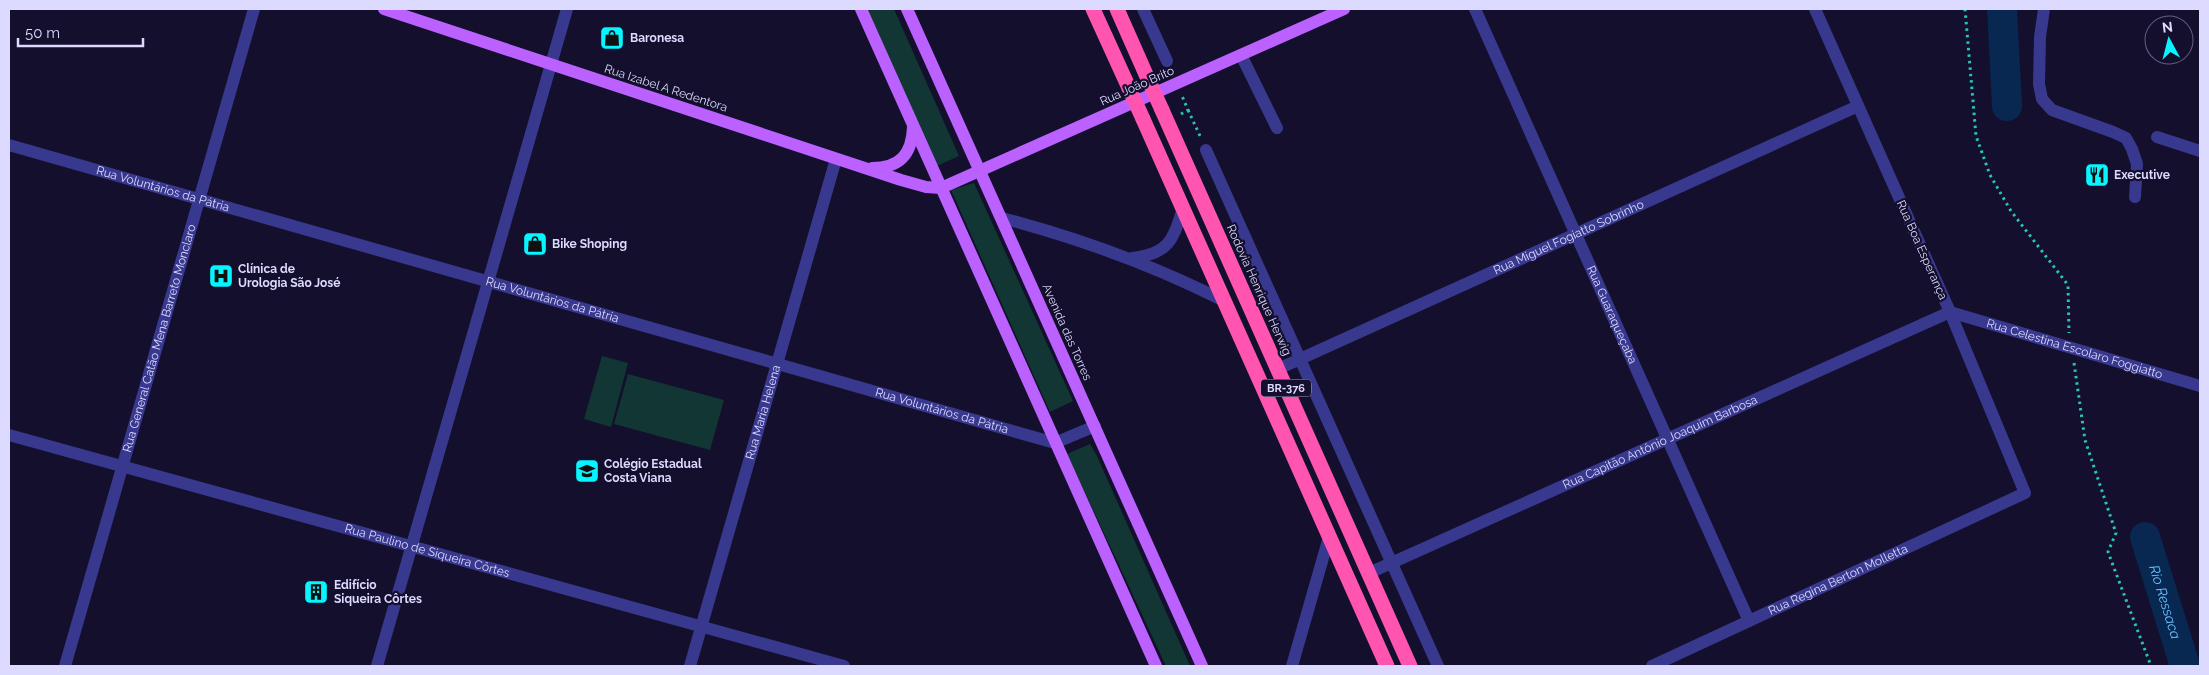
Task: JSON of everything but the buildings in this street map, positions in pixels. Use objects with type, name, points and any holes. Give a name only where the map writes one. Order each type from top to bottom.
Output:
[{"type":"highway","name":"BR-376","points":[[1094,9],[1387,666]]},
{"type":"highway","name":"Rodovia Henrique Herwig","points":[[1117,9],[1410,666]]},
{"type":"main road","name":"Rua Izabel A Redentora","points":[[384,9],[836,159],[919,185],[941,188]]},
{"type":"main road","points":[[861,9],[1156,666]]},
{"type":"main road","name":"Avenida das Torres","points":[[906,9],[1002,218],[1202,666]]},
{"type":"main road","name":"Rua João Brito","points":[[941,188],[1344,9]]},
{"type":"main road","points":[[865,168],[884,168],[895,165],[903,158],[910,148],[913,137],[913,125]]},
{"type":"street","name":"Rua General Catão Mena Barreto Monclaro","points":[[65,666],[254,9]]},
{"type":"street","points":[[377,666],[567,9]]},
{"type":"street","points":[[1143,9],[1167,61]]},
{"type":"street","name":"Rua Guaraqueçaba","points":[[1475,9],[1749,621]]},
{"type":"street","name":"Rua Boa Esperança","points":[[1815,9],[1950,312],[2025,493]]},
{"type":"street","points":[[2044,9],[2040,37],[2040,84],[2042,99],[2052,110],[2126,138],[2132,149],[2136,164],[2135,196]]},
{"type":"street","points":[[1241,55],[1277,128]]},
{"type":"street","name":"Rua Miguel Fogiatto Sobrinho","points":[[1278,369],[1858,106]]},
{"type":"street","points":[[2157,137],[2200,152]]},
{"type":"street","name":"Rua Voluntários da Pátria","points":[[9,145],[1056,443]]},
{"type":"street","points":[[1206,150],[1438,666]]},
{"type":"street","name":"Rua Maria Helena","points":[[690,666],[836,159]]},
{"type":"street","points":[[1130,258],[1149,256],[1160,251],[1168,244],[1176,230],[1183,208]]},
{"type":"street","points":[[1002,218],[1130,258],[1192,284],[1224,300]]},
{"type":"street","name":"Rua Celestina Escolaro Foggiatto","points":[[1950,312],[2200,386]]},
{"type":"street","name":"Rua Capitão Antônio Joaquim Barbosa","points":[[1368,572],[1950,312]]},
{"type":"street","points":[[1056,443],[1095,426]]},
{"type":"street","name":"Rua Paulino de Siqueira Côrtes","points":[[9,435],[844,666]]},
{"type":"street","name":"Rua Regina Berton Molletta","points":[[1652,666],[2025,493]]},
{"type":"street","points":[[1292,666],[1329,537]]},
{"type":"path","points":[[1176,83],[1206,150]]},
{"type":"path","points":[[1164,115],[1188,110]]},
{"type":"green space","points":[[866,9],[894,9],[959,156],[937,166]]},
{"type":"green space","points":[[974,183],[1073,401],[1050,412],[951,190]]},
{"type":"green space","points":[[602,356],[628,363],[611,427],[584,419]]},
{"type":"green space","points":[[628,374],[724,400],[710,450],[614,424]]},
{"type":"green space","points":[[1090,444],[1190,666],[1166,666],[1067,454]]},
{"type":"waterway","name":"Rio Ressaca","points":[[2002,9],[2007,106]]},
{"type":"waterway","name":"Rio Ressaca","points":[[2145,537],[2185,666]]},
{"type":"place","name":"Baronesa","points":[[612,38]]},
{"type":"place","name":"Executive","points":[[2097,175]]},
{"type":"place","name":"Bike Shoping","points":[[535,244]]},
{"type":"place","name":"Clínica de Urologia São José","points":[[221,276]]},
{"type":"place","name":"Colégio Estadual Costa Viana","points":[[587,471]]},
{"type":"place","name":"Edifício Siqueira Côrtes","points":[[316,592]]}]
